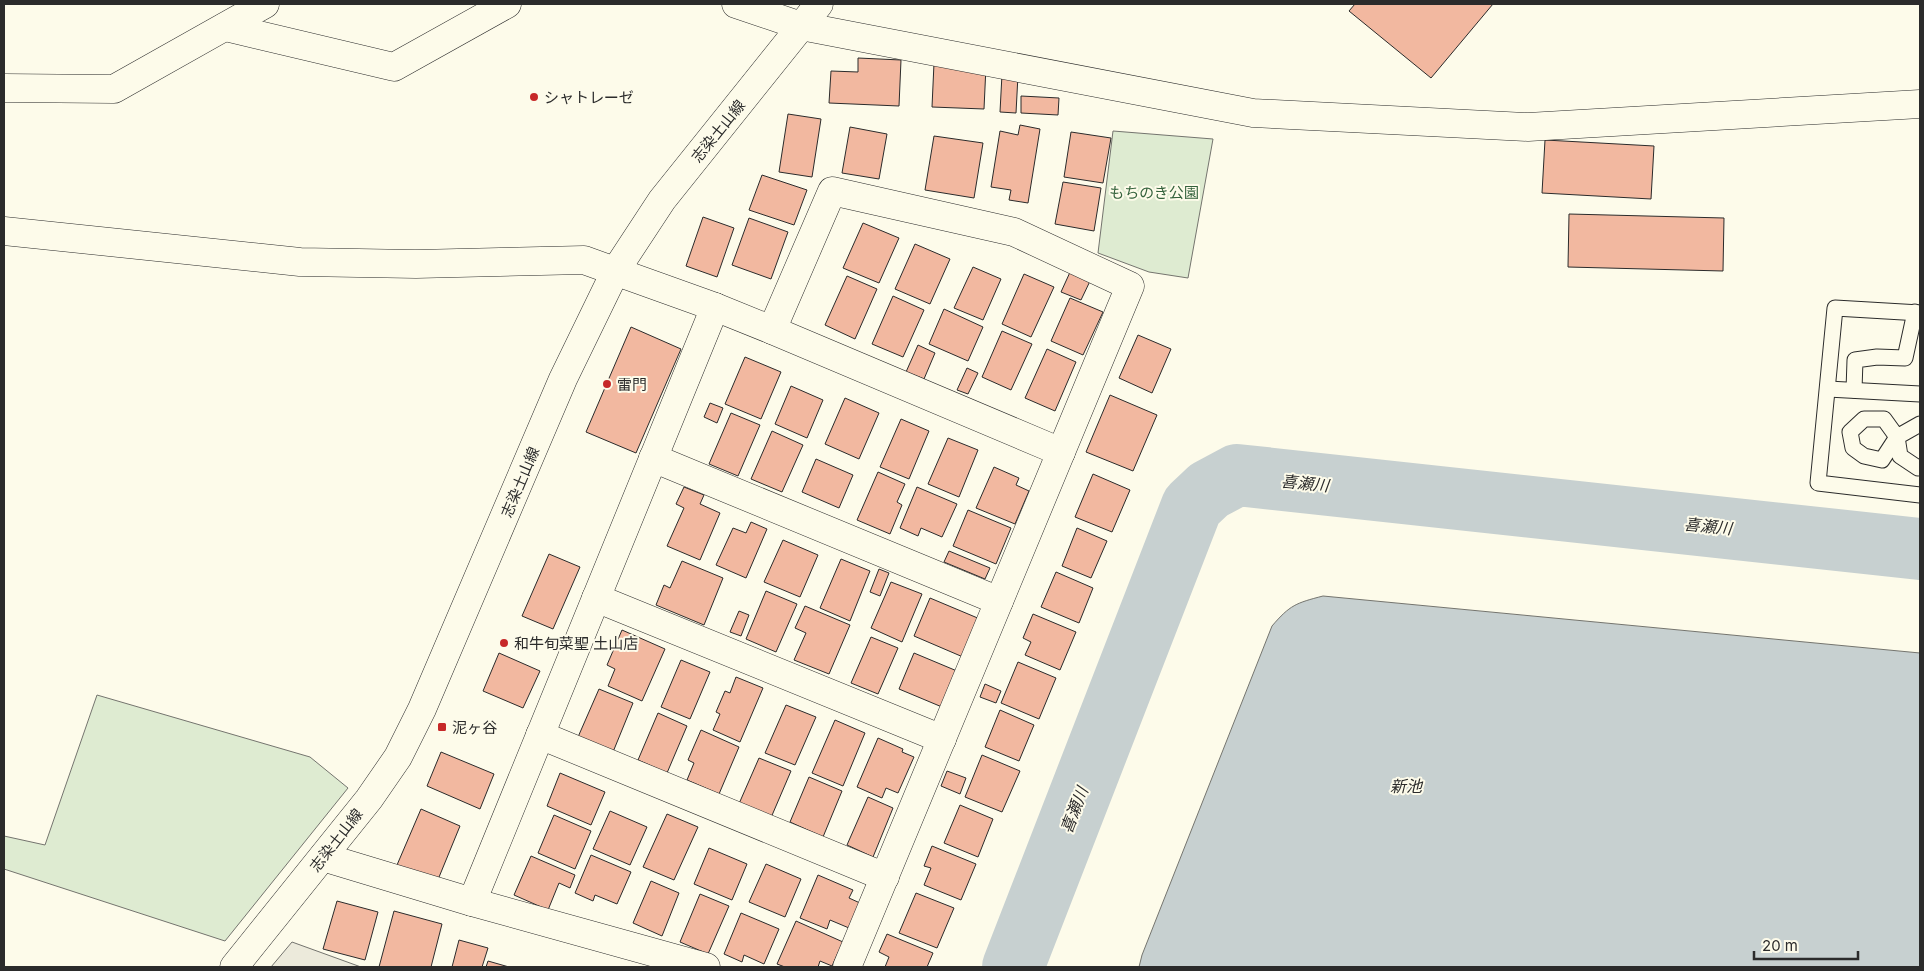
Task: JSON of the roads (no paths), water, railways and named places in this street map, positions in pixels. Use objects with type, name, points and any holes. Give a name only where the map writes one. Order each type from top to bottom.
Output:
[{"type":"street","points":[[4,88],[114,89],[265,4]]},
{"type":"street","points":[[225,27],[394,68],[507,4]]},
{"type":"street","points":[[736,4],[802,26],[1253,113],[1528,127],[1920,104]]},
{"type":"street","name":"志染土山線","points":[[234,967],[369,799],[398,757],[422,709],[564,380],[616,270],[662,200],[819,4]]},
{"type":"street","points":[[772,330],[832,191],[1014,232],[1130,286],[847,967]]},
{"type":"street","points":[[4,231],[300,262],[416,264],[584,260],[715,307],[1061,452]]},
{"type":"street","points":[[472,902],[715,307]]},
{"type":"street","points":[[653,458],[999,602]]},
{"type":"street","points":[[596,598],[942,739]]},
{"type":"street","points":[[540,735],[885,877]]},
{"type":"street","points":[[323,857],[472,902],[706,967]]},
{"type":"lane","points":[[1854,390],[1855,360],[1877,357],[1905,358],[1917,312],[1835,308],[1818,483],[1920,495]]},
{"type":"lane","points":[[1828,389],[1920,394]]},
{"type":"lane","points":[[1824,431],[1850,432],[1864,419],[1884,419],[1897,437],[1900,456],[1920,468]]},
{"type":"lane","points":[[1850,432],[1853,448],[1864,456],[1882,460],[1897,437],[1920,424]]},
{"type":"water","name":"新池","points":[[1323,596],[1920,653],[1920,967],[1139,967],[1142,955],[1272,626],[1284,613],[1294,606]]},
{"type":"waterway","name":"喜瀬川","points":[[1013,967],[1192,506],[1209,490],[1237,475],[1920,549]]},
{"type":"place","name":"シャトレーゼ","points":[[534,97]]},
{"type":"place","name":"雷門","points":[[607,384]]},
{"type":"place","name":"和牛旬菜聖 土山店","points":[[504,643]]},
{"type":"place","name":"泥ヶ谷","points":[[442,727]]},
{"type":"park label","name":"もちのき公園","points":[[1154,192]]}]
